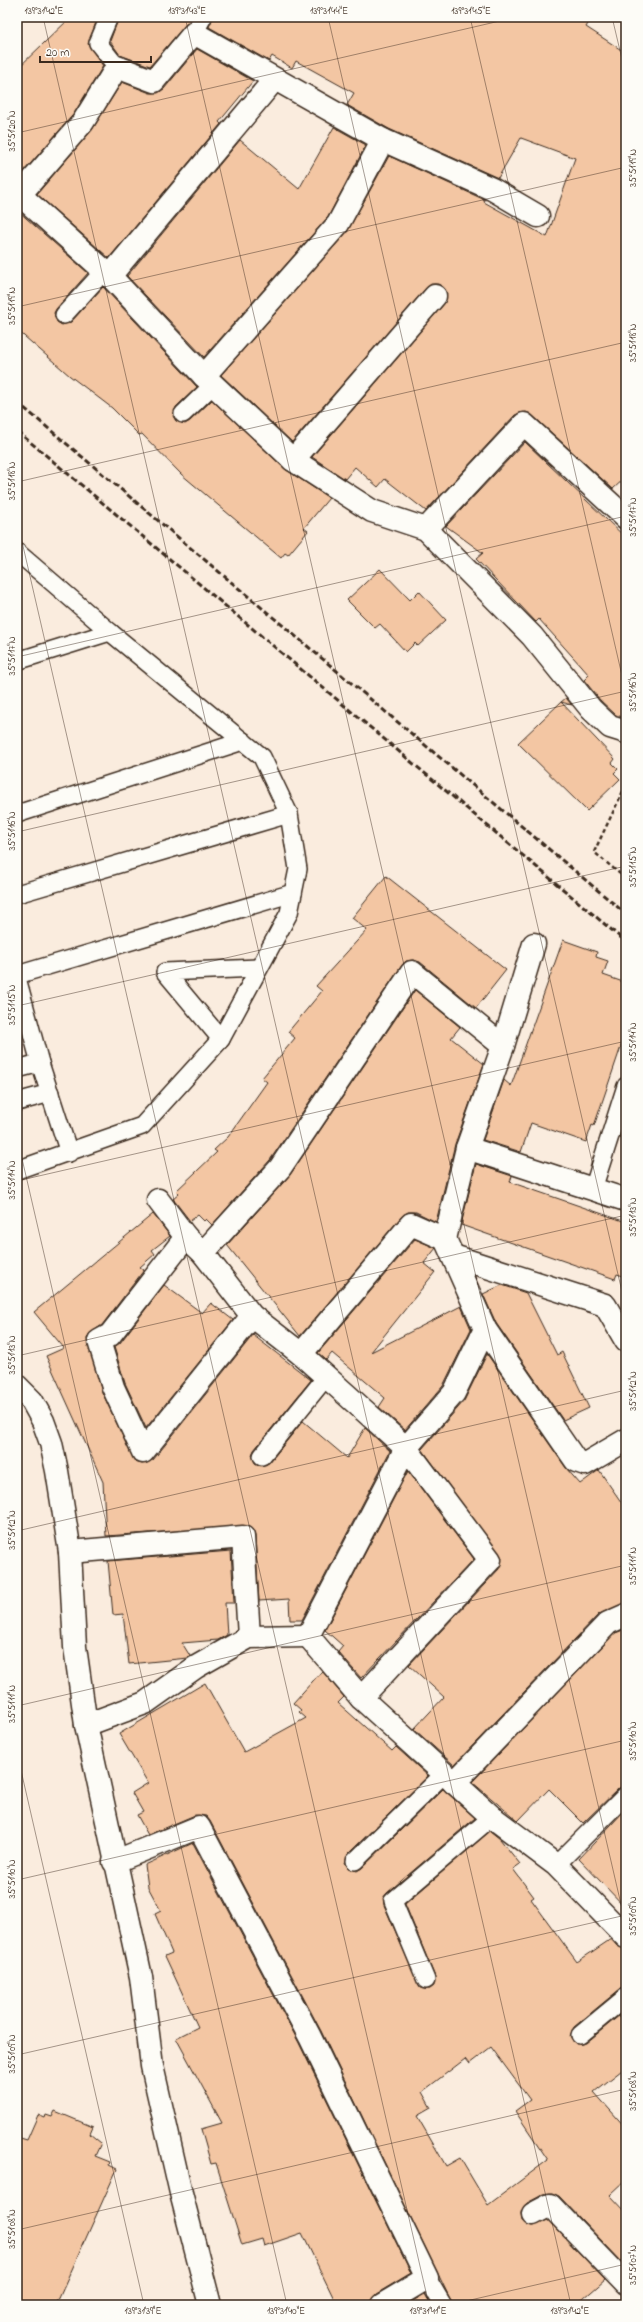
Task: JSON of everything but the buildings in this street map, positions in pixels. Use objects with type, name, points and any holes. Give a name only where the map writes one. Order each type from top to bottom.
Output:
[{"type":"street","points":[[538,216],[492,189],[383,140],[274,80],[198,25],[154,81],[117,67],[83,122],[18,197],[107,274],[208,380],[293,460],[372,511],[426,529],[532,636],[591,710],[610,727],[626,732]]},
{"type":"street","points":[[107,274],[274,80]]},
{"type":"street","points":[[208,380],[338,224],[383,140]]},
{"type":"street","points":[[293,460],[435,296]]},
{"type":"street","points":[[426,529],[524,424],[626,518]]},
{"type":"street","points":[[534,944],[503,1046],[467,1148],[449,1247],[485,1329],[576,1461],[585,1464],[626,1440]]},
{"type":"street","points":[[203,1253],[280,1168],[412,972],[503,1046]]},
{"type":"street","points":[[467,1148],[626,1200]]},
{"type":"street","points":[[158,1200],[186,1237],[203,1253],[252,1316],[301,1354],[406,1448],[490,1560],[361,1698]]},
{"type":"street","points":[[301,1354],[411,1224],[449,1247],[605,1305],[626,1342]]},
{"type":"street","points":[[186,1237],[110,1335],[99,1341],[113,1387],[143,1452],[252,1316]]},
{"type":"street","points":[[308,1636],[406,1448],[454,1393],[485,1329]]},
{"type":"street","points":[[17,1386],[32,1401],[43,1421],[51,1443],[70,1552],[75,1647],[86,1725],[114,1862],[141,1977],[152,2066],[181,2193],[210,2305]]},
{"type":"street","points":[[70,1552],[243,1537],[249,1637]]},
{"type":"street","points":[[449,1778],[608,1623],[626,1615]]},
{"type":"street","points":[[86,1725],[145,1703],[196,1667],[249,1637],[308,1636]]},
{"type":"street","points":[[308,1636],[361,1698],[492,1816],[556,1865],[626,1937]]},
{"type":"street","points":[[114,1862],[199,1827],[310,2037],[427,2278],[382,2305]]},
{"type":"street","points":[[533,2214],[550,2205],[626,2284]]},
{"type":"lane","points":[[109,17],[98,43],[117,67]]},
{"type":"lane","points":[[64,315],[107,274]]},
{"type":"lane","points":[[183,414],[208,380]]},
{"type":"lane","points":[[17,552],[110,632],[262,757],[289,814],[298,869],[289,913],[220,1039],[142,1126],[69,1153],[17,1170]]},
{"type":"lane","points":[[17,661],[110,632]]},
{"type":"lane","points":[[17,814],[243,741]]},
{"type":"lane","points":[[17,894],[289,814]]},
{"type":"lane","points":[[17,975],[293,893]]},
{"type":"lane","points":[[220,1039],[165,972],[258,968]]},
{"type":"lane","points":[[17,978],[40,1063],[69,1153]]},
{"type":"lane","points":[[17,1070],[40,1063]]},
{"type":"lane","points":[[593,1189],[626,1086]]},
{"type":"lane","points":[[17,1102],[50,1093]]},
{"type":"lane","points":[[262,1456],[326,1377]]},
{"type":"lane","points":[[355,1861],[449,1778]]},
{"type":"lane","points":[[556,1865],[626,1795]]},
{"type":"lane","points":[[426,1980],[393,1901],[492,1816]]},
{"type":"lane","points":[[580,2035],[626,1997]]},
{"type":"lane","points":[[427,2278],[442,2305]]},
{"type":"path","points":[[17,33],[21,17]]},
{"type":"path","points":[[626,785],[594,852],[626,879]]},
{"type":"railway","points":[[17,402],[626,914]]},
{"type":"railway","points":[[17,431],[626,942]]}]
